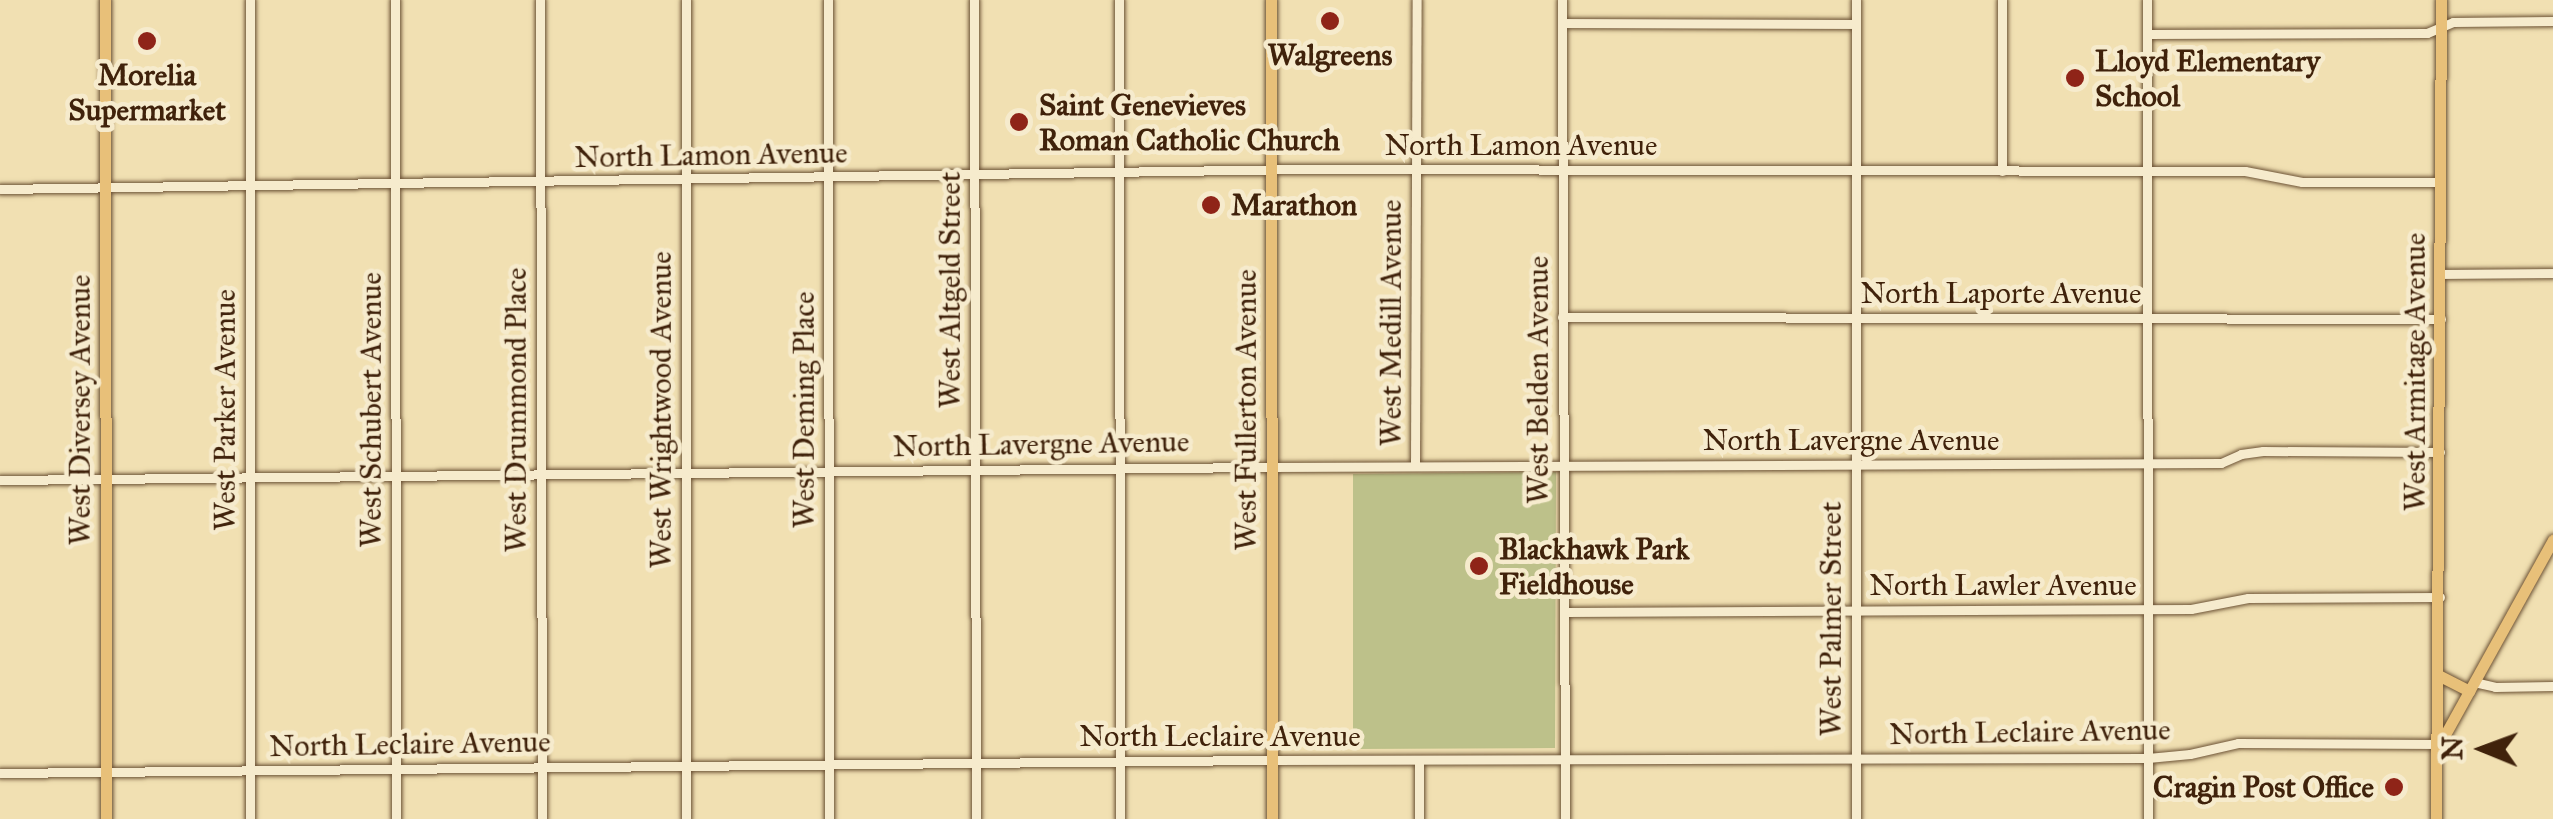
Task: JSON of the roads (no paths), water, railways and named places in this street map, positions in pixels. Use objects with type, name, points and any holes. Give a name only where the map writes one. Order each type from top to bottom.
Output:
[{"type":"main road","name":"West Diversey Avenue","points":[[105,0],[106,819]]},
{"type":"main road","name":"West Fullerton Avenue","points":[[1271,0],[1272,819]]},
{"type":"main road","name":"West Armitage Avenue","points":[[2436,819],[2440,744],[2441,0]]},
{"type":"main road","points":[[2440,744],[2553,540]]},
{"type":"main road","points":[[2440,676],[2472,686]]},
{"type":"street","name":"West Parker Avenue","points":[[250,0],[250,819]]},
{"type":"street","name":"West Schubert Avenue","points":[[396,0],[396,819]]},
{"type":"street","name":"West Drummond Place","points":[[540,0],[542,819]]},
{"type":"street","name":"West Wrightwood Avenue","points":[[686,0],[686,819]]},
{"type":"street","name":"West Deming Place","points":[[828,0],[829,819]]},
{"type":"street","name":"West Altgeld Street","points":[[974,0],[976,819]]},
{"type":"street","points":[[1119,0],[1120,819]]},
{"type":"street","name":"West Medill Avenue","points":[[1415,466],[1418,0]]},
{"type":"street","name":"West Belden Avenue","points":[[1562,0],[1565,819]]},
{"type":"street","name":"West Palmer Street","points":[[1856,0],[1856,819]]},
{"type":"street","points":[[2002,0],[2002,171]]},
{"type":"street","points":[[2147,0],[2148,819]]},
{"type":"street","points":[[2147,34],[2426,33],[2453,22],[2553,21]]},
{"type":"street","points":[[1562,23],[1856,24]]},
{"type":"street","name":"North Lamon Avenue","points":[[0,189],[1416,169],[2244,171],[2302,182],[2441,182]]},
{"type":"street","points":[[2440,274],[2553,273]]},
{"type":"street","name":"North Laporte Avenue","points":[[1562,317],[2440,318]]},
{"type":"street","name":"North Lavergne Avenue","points":[[0,480],[1120,468],[2221,464],[2240,454],[2263,451],[2440,452]]},
{"type":"street","name":"North Lawler Avenue","points":[[1565,612],[2191,609],[2279,597],[2440,597]]},
{"type":"street","points":[[2472,686],[2553,686]]},
{"type":"street","name":"North Leclaire Avenue","points":[[0,774],[1272,760],[2148,758],[2238,743],[2440,744]]},
{"type":"street","points":[[1419,760],[1419,819]]},
{"type":"place","name":"Walgreens","points":[[1330,21]]},
{"type":"place","name":"Morelia Supermarket","points":[[147,41]]},
{"type":"place","name":"Lloyd Elementary School","points":[[2075,78]]},
{"type":"place","name":"Saint Genevieves Roman Catholic Church","points":[[1019,122]]},
{"type":"place","name":"Marathon","points":[[1211,205]]},
{"type":"place","name":"Blackhawk Park Fieldhouse","points":[[1479,566]]},
{"type":"place","name":"Cragin Post Office","points":[[2394,787]]}]
